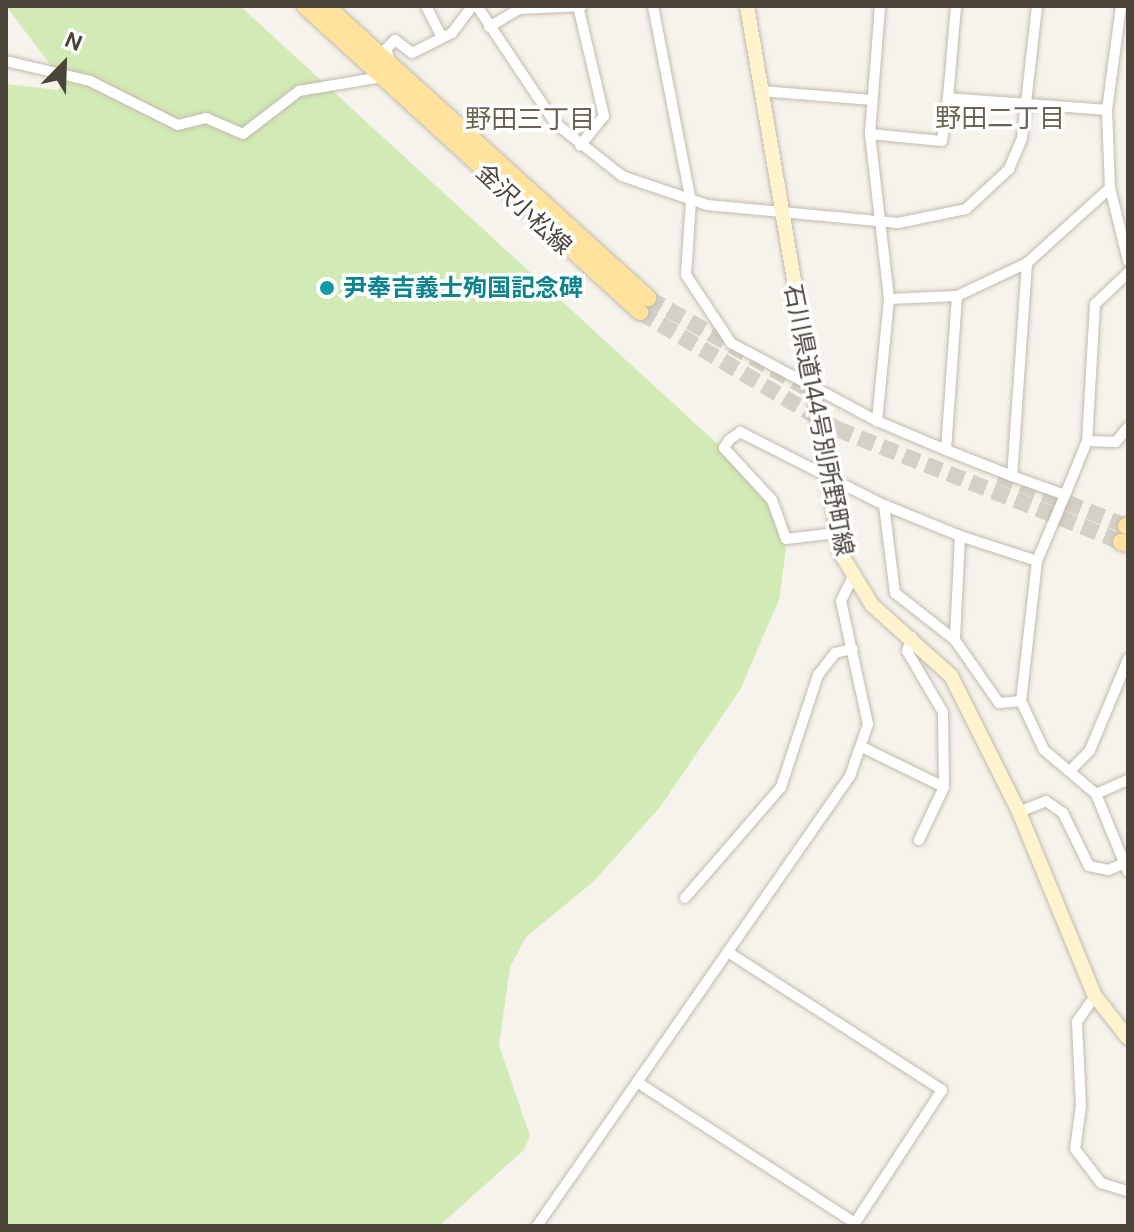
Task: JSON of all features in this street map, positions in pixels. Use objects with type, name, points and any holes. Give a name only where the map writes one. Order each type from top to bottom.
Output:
[{"type":"main road","name":"金沢小松線","points":[[305,6],[387,72],[644,305]]},
{"type":"main road","name":"金沢小松線","points":[[326,6],[387,72]]},
{"type":"main road","name":"石川県道144号別所野町線","points":[[747,6],[826,482],[836,533],[852,578],[951,676],[1019,812],[1095,996],[1128,1038]]},
{"type":"street","points":[[426,6],[442,37]]},
{"type":"street","points":[[6,61],[90,81],[178,125],[206,118],[243,134],[299,91],[387,72],[386,49],[395,40],[412,53],[442,37],[474,6],[536,99],[580,146],[622,176],[691,201],[878,221],[938,217],[992,190],[1022,138],[1037,6]]},
{"type":"street","points":[[578,6],[604,116],[580,146]]},
{"type":"street","points":[[489,27],[519,9],[584,6]]},
{"type":"street","points":[[653,6],[691,201],[686,275],[731,343],[810,389],[877,421],[1065,495]]},
{"type":"street","points":[[877,421],[889,299],[870,134],[880,6]]},
{"type":"street","points":[[870,134],[942,141],[956,6]]},
{"type":"street","points":[[1121,6],[1107,110],[1110,188],[1128,261]]},
{"type":"street","points":[[761,91],[873,100]]},
{"type":"street","points":[[948,98],[1107,110]]},
{"type":"street","points":[[889,299],[957,296],[1027,263],[1110,188]]},
{"type":"street","points":[[1012,476],[1027,263]]},
{"type":"street","points":[[1019,812],[1046,801],[1063,813],[1089,866],[1127,866],[1096,794],[1044,750],[1021,701],[1037,561],[1087,441],[1095,304],[1128,273]]},
{"type":"street","points":[[946,450],[957,296]]},
{"type":"street","points":[[1087,441],[1116,442],[1128,427]]},
{"type":"street","points":[[836,533],[786,539],[772,500],[724,448],[740,432],[826,482],[960,536],[1037,561]]},
{"type":"street","points":[[884,505],[895,593],[955,640],[999,703],[1021,701]]},
{"type":"street","points":[[955,640],[960,536]]},
{"type":"street","points":[[543,1224],[728,952],[862,747],[867,711],[841,601],[852,578]]},
{"type":"street","points":[[912,637],[907,651],[943,712],[944,787],[919,840]]},
{"type":"street","points":[[685,898],[781,787],[818,675],[835,653],[853,649]]},
{"type":"street","points":[[1070,771],[1090,750],[1128,659]]},
{"type":"street","points":[[862,747],[944,787]]},
{"type":"street","points":[[1096,794],[1128,780]]},
{"type":"street","points":[[637,1082],[855,1223],[942,1090],[728,952]]},
{"type":"street","points":[[1095,996],[1077,1022],[1081,1106],[1075,1149],[1101,1183],[1128,1191]]},
{"type":"green space","points":[[6,6],[240,6],[735,460],[789,526],[779,600],[740,690],[660,807],[594,881],[526,937],[510,967],[499,1045],[530,1136],[524,1150],[439,1226],[6,1226],[6,84],[58,90],[62,80]]},
{"type":"tunnel","points":[[648,298],[824,398]]},
{"type":"tunnel","points":[[640,312],[837,429],[1121,542]]},
{"type":"tunnel","points":[[999,476],[1126,526]]},
{"type":"place","name":"尹奉吉義士殉国記念碑","points":[[327,288]]},
{"type":"district","name":"野田二丁目","points":[[1000,119]]},
{"type":"district","name":"野田三丁目","points":[[530,120]]}]
